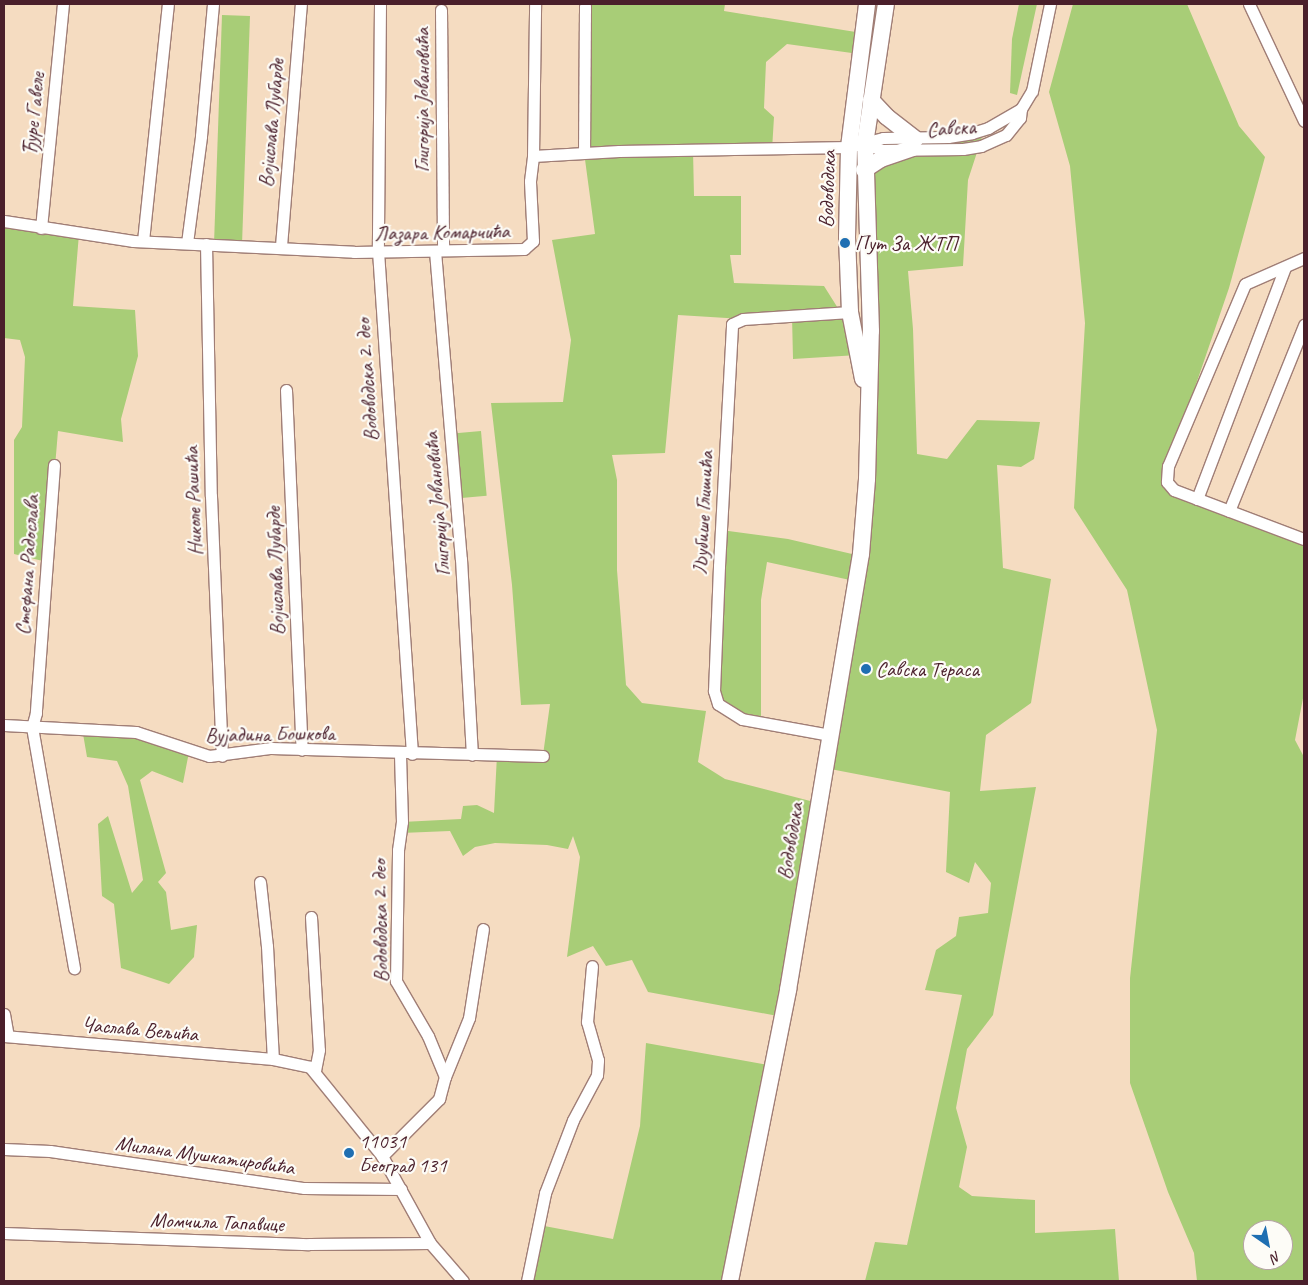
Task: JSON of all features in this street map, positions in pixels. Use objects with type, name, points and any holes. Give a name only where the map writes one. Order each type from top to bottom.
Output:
[{"type":"main road","name":"Водоводска","points":[[868,4],[857,146],[847,237],[850,312],[868,406]]},
{"type":"main road","name":"Водоводска","points":[[730,1281],[788,990],[862,554],[871,330],[864,170],[857,146],[871,100],[886,4]]},
{"type":"main road","points":[[864,170],[881,158],[914,144],[871,100]]},
{"type":"street","name":"Ђуре Гавеле","points":[[40,228],[63,4]]},
{"type":"street","points":[[143,241],[168,4]]},
{"type":"street","points":[[187,243],[213,4]]},
{"type":"street","name":"Војислава Лубарде","points":[[281,246],[301,4]]},
{"type":"street","name":"Водоводска 2. део","points":[[380,4],[378,251],[412,754]]},
{"type":"street","points":[[535,4],[533,156],[584,152],[857,146]]},
{"type":"street","name":"Савска","points":[[857,146],[882,150],[914,144],[963,149],[996,141],[1015,127],[1021,109],[1032,91],[1050,4]]},
{"type":"street","points":[[1248,4],[1304,121]]},
{"type":"street","points":[[584,152],[585,6]]},
{"type":"street","name":"Глигорија Јовановића","points":[[440,10],[439,251],[461,559],[472,755]]},
{"type":"street","name":"Лазара Комарчића","points":[[4,221],[40,228],[143,241],[378,251],[515,250],[529,246],[533,242],[530,181],[533,156]]},
{"type":"street","name":"Николе Рашића","points":[[206,244],[211,496],[222,756]]},
{"type":"street","points":[[1304,258],[1244,284],[1168,466],[1167,482],[1174,490],[1304,539]]},
{"type":"street","points":[[1197,499],[1285,267]]},
{"type":"street","name":"Љубише Глишића","points":[[830,735],[742,718],[718,704],[714,692],[719,566],[732,324],[743,319],[850,312]]},
{"type":"street","points":[[1229,511],[1304,325]]},
{"type":"street","name":"Војислава Лубарде","points":[[286,390],[302,750]]},
{"type":"street","name":"Стефана Радослава","points":[[32,727],[36,713],[54,465]]},
{"type":"street","name":"Вујадина Бошкова","points":[[4,726],[136,732],[189,752],[222,756],[271,748],[412,754],[543,756]]},
{"type":"street","points":[[32,727],[74,968]]},
{"type":"street","name":"Водоводска 2. део","points":[[400,753],[402,822],[398,850],[396,981],[428,1036],[445,1077]]},
{"type":"street","points":[[260,882],[267,946],[273,1059]]},
{"type":"street","points":[[311,917],[319,1050],[315,1071],[382,1156],[430,1243],[463,1281]]},
{"type":"street","points":[[382,1156],[439,1099],[445,1077],[469,1018],[484,929]]},
{"type":"street","points":[[527,1281],[551,1176],[573,1120],[597,1075],[598,1060],[587,1022],[592,966]]},
{"type":"street","points":[[4,1014],[6,1036]]},
{"type":"street","name":"Часлава Вељића","points":[[6,1036],[273,1059],[304,1065],[315,1071]]},
{"type":"street","name":"Милана Мушкатировића","points":[[4,1149],[50,1151],[304,1188],[401,1189]]},
{"type":"street","name":"Момчила Тапавице","points":[[4,1233],[309,1244],[430,1243]]},
{"type":"green space","points":[[586,4],[725,4],[724,11],[862,33],[859,54],[787,44],[766,62],[764,108],[774,117],[772,150],[693,150],[694,196],[741,196],[741,255],[730,255],[734,283],[824,286],[841,313],[858,355],[793,359],[792,316],[743,319],[678,315],[665,453],[612,455],[617,480],[617,570],[626,685],[642,703],[706,711],[698,762],[725,779],[818,803],[783,1017],[648,992],[632,960],[606,966],[593,946],[567,957],[580,857],[573,836],[568,849],[547,845],[495,843],[475,847],[463,856],[450,831],[401,833],[402,822],[461,819],[463,806],[477,805],[494,813],[497,755],[543,755],[550,704],[521,705],[512,585],[491,403],[563,402],[571,340],[552,240],[595,234],[584,152]]},
{"type":"green space","points":[[1019,4],[1037,4],[1017,95],[1010,93],[1012,39]]},
{"type":"green space","points":[[1073,4],[1187,4],[1239,126],[1265,157],[1229,288],[1168,466],[1167,482],[1304,539],[1304,693],[1295,740],[1304,757],[1304,1281],[1197,1281],[1194,1253],[1168,1192],[1130,1083],[1130,978],[1157,730],[1127,590],[1074,508],[1085,323],[1070,166],[1049,92]]},
{"type":"green space","points":[[222,15],[250,16],[242,246],[214,245]]},
{"type":"green space","points":[[982,137],[968,180],[963,266],[908,271],[913,329],[917,454],[947,459],[977,420],[1040,422],[1034,459],[1021,467],[997,465],[1003,568],[1051,579],[1031,703],[986,735],[980,791],[1036,787],[993,1015],[967,1049],[956,1108],[967,1147],[959,1187],[972,1196],[1035,1200],[1035,1233],[1115,1229],[1119,1281],[865,1281],[875,1242],[907,1245],[950,1051],[962,995],[925,990],[936,950],[956,936],[959,917],[988,913],[991,883],[975,862],[969,883],[946,872],[950,792],[825,768],[861,554],[864,170],[881,159],[929,140]]},
{"type":"green space","points":[[4,221],[79,234],[73,306],[135,310],[138,356],[121,419],[123,442],[58,431],[47,562],[14,554],[14,440],[22,427],[25,357],[20,340],[4,338]]},
{"type":"green space","points":[[481,431],[487,496],[456,498],[450,434]]},
{"type":"green space","points":[[721,530],[788,539],[852,554],[850,580],[767,562],[761,600],[761,722],[718,704]]},
{"type":"green space","points":[[82,728],[109,729],[189,752],[183,783],[152,771],[140,780],[166,873],[158,882],[166,892],[171,930],[197,925],[194,957],[169,984],[121,968],[114,904],[102,896],[98,824],[108,816],[132,893],[143,880],[128,786],[117,761],[87,757]]},
{"type":"green space","points":[[646,1043],[774,1066],[730,1281],[527,1281],[539,1225],[613,1239],[640,1126]]},
{"type":"place","name":"Пут За ЖТП","points":[[845,243]]},
{"type":"place","name":"Савска Тераса","points":[[866,669]]},
{"type":"place","name":"11031 Београд 131","points":[[349,1153]]}]
